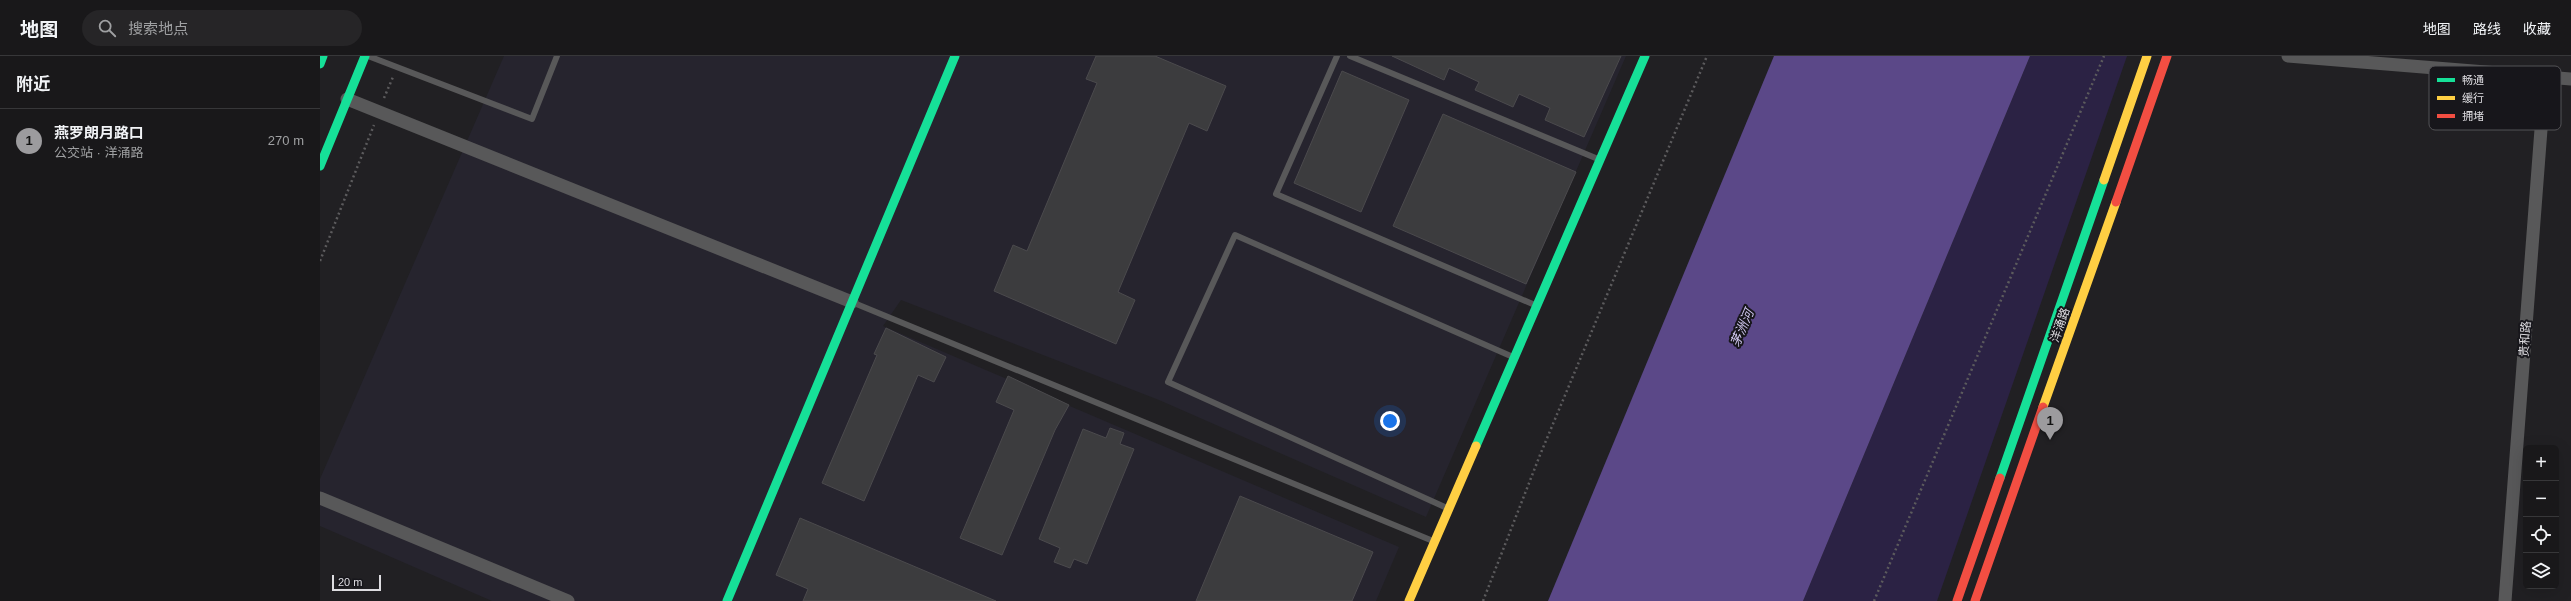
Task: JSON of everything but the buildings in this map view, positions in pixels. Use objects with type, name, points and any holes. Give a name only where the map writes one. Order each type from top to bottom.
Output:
[{"type":"street","points":[[320,64],[323,56]]},
{"type":"street","points":[[320,166],[365,56]]},
{"type":"street","points":[[727,601],[955,56]]},
{"type":"street","points":[[1410,601],[1644,56]]},
{"type":"street","name":"洋涌路","points":[[1957,601],[2147,56]]},
{"type":"street","name":"洋涌路","points":[[1975,601],[2167,56]]},
{"type":"street","points":[[2288,56],[2429,68]]},
{"type":"street","points":[[2561,78],[2571,79]]},
{"type":"street","points":[[347,99],[852,302]]},
{"type":"street","name":"贵和路","points":[[2505,601],[2541,130]]},
{"type":"street","points":[[320,498],[568,601]]},
{"type":"lane","points":[[368,56],[532,119],[557,56]]},
{"type":"lane","points":[[1337,56],[1276,194],[1537,306]]},
{"type":"lane","points":[[1350,56],[1600,160]]},
{"type":"lane","points":[[1450,508],[1168,382],[1235,235],[1514,358]]},
{"type":"lane","points":[[852,302],[1435,542]]},
{"type":"path","points":[[1483,601],[1540,455],[1707,56]]},
{"type":"path","points":[[1874,601],[2104,56]]},
{"type":"path","points":[[320,261],[397,67]]},
{"type":"shaded area","points":[[504,56],[1626,56],[1426,517],[1159,400],[901,300],[883,326],[1399,547],[1376,601],[492,601],[320,526],[320,479]]},
{"type":"shaded area","points":[[2030,56],[2127,56],[1937,601],[1803,601]]},
{"type":"water","name":"茅洲河","points":[[1774,56],[2030,56],[1803,601],[1548,601]]},
{"type":"traffic: fast","points":[[320,64],[323,56]]},
{"type":"traffic: fast","points":[[320,166],[365,56]]},
{"type":"traffic: fast","points":[[727,601],[955,56]]},
{"type":"traffic: fast","points":[[1476,446],[1645,56]]},
{"type":"traffic: fast","points":[[2000,478],[2104,180]]},
{"type":"traffic: slow","points":[[2104,180],[2147,56]]},
{"type":"traffic: slow","points":[[2043,407],[2116,202]]},
{"type":"traffic: slow","points":[[1409,601],[1476,446]]},
{"type":"traffic: jam","points":[[2116,202],[2167,56]]},
{"type":"traffic: jam","points":[[1975,601],[2043,407]]},
{"type":"traffic: jam","points":[[1957,601],[2000,478]]},
{"type":"place","name":"燕罗朗月路口","points":[[2050,440]]}]
